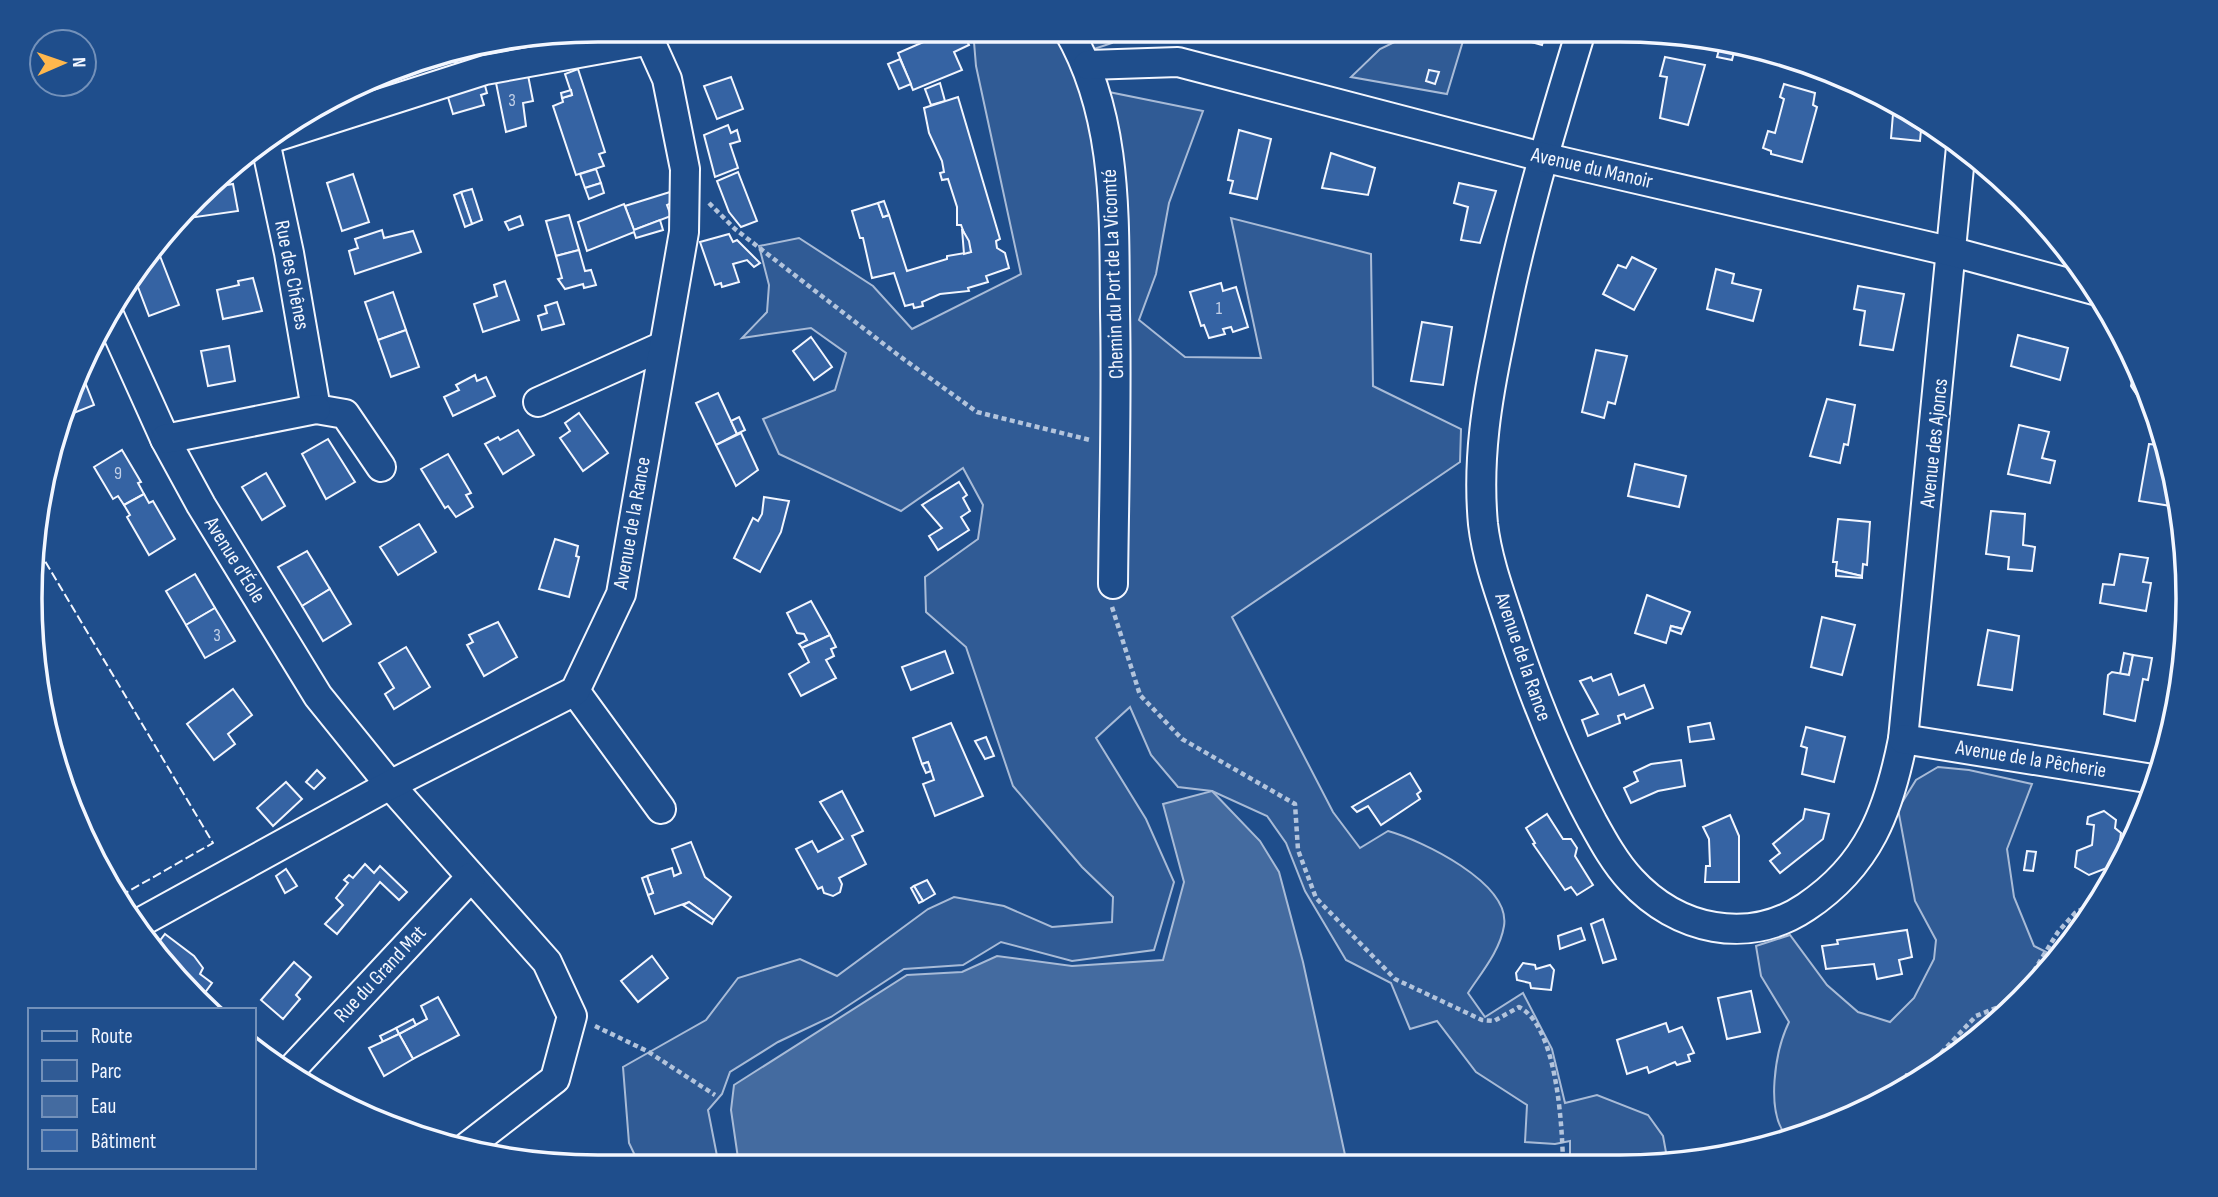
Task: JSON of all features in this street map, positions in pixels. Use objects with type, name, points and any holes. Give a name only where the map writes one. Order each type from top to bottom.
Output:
[{"type":"street","points":[[299,130],[485,70],[615,42]]},
{"type":"street","name":"Avenue de la Rance","points":[[575,691],[621,594],[684,232],[685,179],[667,79],[651,42]]},
{"type":"street","name":"Chemin du Port de La Vicomté","points":[[1075,42],[1088,65],[1113,175],[1115,444]]},
{"type":"street","name":"Avenue de la Rance","points":[[1578,42],[1542,157],[1507,303],[1483,426],[1480,478],[1484,528],[1494,577],[1533,693],[1560,757],[1604,842],[1630,880],[1657,903],[1685,919],[1715,929],[1744,930],[1770,925],[1797,913],[1821,897],[1870,843],[1885,814],[1903,739]]},
{"type":"street","name":"Avenue du Manoir","points":[[1088,65],[1178,62],[1542,157],[1953,252],[2080,286]]},
{"type":"street","name":"Rue des Chênes","points":[[267,152],[289,253],[316,409]]},
{"type":"street","name":"Avenue des Ajoncs","points":[[1903,739],[1960,159]]},
{"type":"street","name":"Avenue d'Éole","points":[[114,326],[164,439],[201,505],[318,696],[390,785]]},
{"type":"street","points":[[538,402],[663,346]]},
{"type":"street","points":[[164,439],[316,409],[345,414],[381,467]]},
{"type":"street","points":[[1113,584],[1115,444]]},
{"type":"street","points":[[145,920],[390,785],[575,691],[661,809]]},
{"type":"street","name":"Avenue de la Pêcherie","points":[[1903,739],[2146,778]]},
{"type":"street","points":[[390,785],[547,962],[572,1016],[555,1079],[475,1141]]},
{"type":"street","name":"Rue du Grand Mat","points":[[295,1065],[471,877]]},
{"type":"path","points":[[685,179],[735,229],[898,355],[977,412],[1058,434],[1115,444]]},
{"type":"path","points":[[1113,584],[1112,613],[1140,695],[1182,739],[1295,804],[1298,850],[1315,898],[1395,979],[1482,1020],[1494,1021],[1519,1006],[1528,1011],[1539,1029],[1552,1065],[1562,1155]]},
{"type":"path","points":[[2037,966],[2058,932],[2074,913],[2081,909]]},
{"type":"path","points":[[1944,1050],[1976,1016],[1996,1008]]},
{"type":"path","points":[[572,1016],[647,1051],[715,1095]]},
{"type":"green space","points":[[974,42],[1068,42],[1109,92],[1203,111],[1169,203],[1156,274],[1139,320],[1185,357],[1261,358],[1231,218],[1371,254],[1373,386],[1461,429],[1460,462],[1232,617],[1333,812],[1360,848],[1388,831],[1403,836],[1461,866],[1493,894],[1502,910],[1502,935],[1468,993],[1485,1017],[1523,993],[1552,1049],[1565,1103],[1597,1095],[1648,1115],[1663,1136],[1666,1153],[1570,1155],[1570,1141],[1555,1144],[1525,1142],[1527,1105],[1476,1072],[1437,1021],[1410,1029],[1391,983],[1346,960],[1305,891],[1286,843],[1267,816],[1212,791],[1178,787],[1151,755],[1130,707],[1096,738],[1146,819],[1174,882],[1154,950],[1072,961],[1001,942],[963,965],[904,969],[831,1017],[778,1042],[730,1072],[722,1094],[708,1110],[717,1155],[635,1155],[629,1143],[623,1067],[706,1020],[738,978],[800,959],[837,976],[928,909],[954,897],[1004,906],[1052,927],[1112,922],[1113,897],[1082,867],[1013,786],[966,647],[926,612],[925,577],[978,539],[983,505],[963,468],[901,511],[779,454],[763,419],[835,390],[846,353],[811,328],[742,338],[767,312],[769,285],[759,246],[799,238],[873,286],[912,329],[1021,274],[976,66]]},
{"type":"green space","points":[[1083,42],[1112,42],[1112,43],[1088,51]]},
{"type":"green space","points":[[1394,42],[1463,42],[1447,94],[1351,77],[1380,49]]},
{"type":"green space","points":[[1938,767],[1969,770],[2032,784],[2007,849],[2014,897],[2034,946],[2048,953],[1986,1017],[1929,1061],[1866,1098],[1783,1130],[1774,1097],[1776,1065],[1789,1022],[1761,976],[1756,946],[1790,935],[1827,985],[1858,1012],[1890,1022],[1914,998],[1934,959],[1936,940],[1915,901],[1898,809],[1916,780]]},
{"type":"water","points":[[1212,791],[1260,841],[1279,872],[1303,962],[1345,1155],[738,1155],[731,1110],[734,1085],[907,975],[962,972],[997,956],[1072,966],[1163,960],[1184,882],[1163,804]]},
{"type":"building","points":[[923,42],[968,42],[969,45],[954,52],[962,70],[913,90],[898,53]]},
{"type":"building","points":[[1718,51],[1733,54],[1732,60],[1717,57]]},
{"type":"building","points":[[470,57],[472,64],[460,67],[454,61]]},
{"type":"building","points":[[1665,57],[1705,65],[1688,125],[1660,118],[1667,77],[1660,76]]},
{"type":"building","points":[[900,59],[911,84],[899,89],[888,64]]},
{"type":"building","points":[[578,69],[605,152],[599,154],[604,166],[576,175],[553,106],[563,102],[562,98],[572,95],[565,74]]},
{"type":"building","points":[[527,70],[533,101],[523,103],[526,126],[506,132],[495,78]]},
{"type":"building","points":[[1429,70],[1439,72],[1435,84],[1426,81]]},
{"type":"building","points":[[731,77],[743,109],[717,119],[704,86]]},
{"type":"building","points":[[395,81],[400,87],[369,98],[366,93],[370,91],[372,94]]},
{"type":"building","points":[[484,82],[487,93],[481,95],[484,105],[453,114],[447,94]]},
{"type":"building","points":[[940,83],[945,101],[931,105],[925,89]]},
{"type":"building","points":[[1784,84],[1815,93],[1813,105],[1817,107],[1802,162],[1771,154],[1771,151],[1763,148],[1768,131],[1775,133],[1784,99],[1780,97]]},
{"type":"building","points":[[571,90],[572,95],[562,98],[561,93]]},
{"type":"building","points":[[958,97],[1000,239],[996,241],[997,248],[1005,253],[1009,268],[986,276],[988,282],[968,288],[969,291],[940,294],[922,302],[923,306],[905,306],[894,273],[872,278],[863,238],[860,238],[852,211],[878,203],[883,217],[889,215],[907,271],[947,259],[947,256],[971,252],[961,225],[957,225],[957,207],[948,179],[942,180],[942,161],[929,133],[924,108]]},
{"type":"building","points":[[1893,114],[1921,131],[1920,141],[1891,138]]},
{"type":"building","points":[[728,125],[731,133],[737,130],[740,141],[730,144],[738,168],[715,177],[704,135]]},
{"type":"building","points":[[1239,130],[1271,139],[1257,199],[1230,193],[1233,181],[1228,180]]},
{"type":"building","points":[[1331,153],[1375,168],[1368,195],[1322,188]]},
{"type":"building","points":[[596,169],[601,183],[585,188],[580,174]]},
{"type":"building","points":[[738,172],[757,221],[741,227],[729,212],[717,181]]},
{"type":"building","points":[[353,174],[369,222],[342,231],[327,183]]},
{"type":"building","points":[[601,183],[604,193],[589,199],[585,188]]},
{"type":"building","points":[[1459,183],[1496,191],[1480,243],[1461,240],[1468,207],[1454,203]]},
{"type":"building","points":[[233,184],[238,211],[194,217],[205,205],[227,185]]},
{"type":"building","points":[[472,189],[482,220],[472,224],[461,192]]},
{"type":"building","points":[[461,192],[472,224],[465,227],[454,195]]},
{"type":"building","points":[[670,192],[674,202],[667,205],[671,216],[634,230],[625,206]]},
{"type":"building","points":[[884,201],[889,215],[883,217],[878,203]]},
{"type":"building","points":[[624,204],[634,230],[660,220],[663,230],[636,238],[634,232],[587,251],[578,222]]},
{"type":"building","points":[[569,215],[579,250],[556,256],[546,221]]},
{"type":"building","points":[[520,216],[523,225],[509,230],[505,222]]},
{"type":"building","points":[[962,229],[969,241],[971,252],[964,254]]},
{"type":"building","points":[[382,230],[384,238],[413,231],[421,252],[355,274],[349,251],[358,248],[355,239]]},
{"type":"building","points":[[729,234],[733,242],[737,240],[760,263],[754,267],[747,260],[733,264],[739,282],[722,287],[721,283],[715,285],[700,242]]},
{"type":"building","points":[[579,250],[585,271],[591,270],[596,285],[584,288],[583,284],[565,289],[558,279],[562,278],[556,256]]},
{"type":"building","points":[[160,256],[179,305],[149,316],[138,287]]},
{"type":"building","points":[[1632,257],[1656,269],[1634,310],[1603,294],[1618,265],[1626,268]]},
{"type":"building","points":[[1716,269],[1734,274],[1732,283],[1761,290],[1753,321],[1707,309]]},
{"type":"building","points":[[253,278],[262,311],[223,319],[217,290],[239,285],[238,281]]},
{"type":"building","points":[[505,281],[519,320],[483,332],[474,304],[497,296],[494,285]]},
{"type":"building","points":[[1221,283],[1223,291],[1236,287],[1248,327],[1233,332],[1231,327],[1223,329],[1225,334],[1209,338],[1204,325],[1201,326],[1190,292]]},
{"type":"building","points":[[1858,286],[1904,294],[1893,350],[1860,345],[1865,311],[1854,309]]},
{"type":"building","points":[[393,292],[406,330],[378,340],[365,302]]},
{"type":"building","points":[[557,302],[564,324],[542,330],[538,316],[547,313],[545,306]]},
{"type":"building","points":[[1422,322],[1452,327],[1443,385],[1411,381]]},
{"type":"building","points":[[406,330],[419,367],[391,377],[378,340]]},
{"type":"building","points":[[2018,335],[2068,348],[2060,380],[2011,366]]},
{"type":"building","points":[[811,337],[832,367],[814,380],[793,351]]},
{"type":"building","points":[[229,346],[235,381],[208,386],[201,351]]},
{"type":"building","points":[[1596,350],[1627,356],[1615,404],[1608,402],[1604,418],[1582,412]]},
{"type":"building","points":[[475,375],[477,381],[486,377],[495,396],[453,416],[444,397],[459,390],[456,385]]},
{"type":"building","points":[[85,383],[94,405],[75,413]]},
{"type":"building","points":[[718,393],[737,434],[716,445],[696,403]]},
{"type":"building","points":[[1827,399],[1855,405],[1848,445],[1844,444],[1840,463],[1810,456]]},
{"type":"building","points":[[579,413],[608,453],[583,471],[560,438],[570,431],[565,423]]},
{"type":"building","points":[[739,417],[745,430],[737,434],[731,421]]},
{"type":"building","points":[[2019,425],[2049,432],[2042,458],[2055,461],[2050,483],[2008,474]]},
{"type":"building","points":[[518,430],[534,455],[503,474],[485,444],[498,437],[500,440]]},
{"type":"building","points":[[741,433],[758,470],[736,486],[716,445]]},
{"type":"building","points":[[328,439],[355,482],[326,499],[302,454]]},
{"type":"building","points":[[2149,444],[2154,445],[2168,505],[2139,501]]},
{"type":"building","points":[[122,450],[141,482],[138,483],[144,494],[124,505],[118,496],[113,499],[94,467]]},
{"type":"building","points":[[448,454],[471,493],[466,495],[473,507],[456,517],[448,506],[445,508],[421,469]]},
{"type":"building","points":[[1635,464],[1686,476],[1679,507],[1628,496]]},
{"type":"building","points":[[266,473],[285,506],[262,520],[242,487]]},
{"type":"building","points":[[959,482],[967,495],[963,498],[970,511],[961,517],[969,530],[938,550],[929,536],[942,528],[922,505]]},
{"type":"building","points":[[144,494],[149,503],[153,501],[175,539],[149,555],[127,517],[130,515],[124,505]]},
{"type":"building","points":[[764,497],[789,501],[781,532],[760,572],[734,558],[753,518],[758,521],[762,514]]},
{"type":"building","points":[[1991,511],[2025,514],[2023,545],[2035,547],[2032,571],[2008,569],[2009,557],[1986,554]]},
{"type":"building","points":[[1838,519],[1870,522],[1867,565],[1863,564],[1862,576],[1836,570],[1837,562],[1833,562]]},
{"type":"building","points":[[419,524],[436,552],[398,575],[380,547]]},
{"type":"building","points":[[555,539],[578,546],[576,556],[579,557],[569,597],[539,589]]},
{"type":"building","points":[[307,551],[330,589],[302,606],[278,567]]},
{"type":"building","points":[[2120,554],[2148,558],[2143,582],[2151,583],[2146,611],[2100,603],[2103,584],[2114,585]]},
{"type":"building","points":[[1836,570],[1862,576],[1862,578],[1836,576]]},
{"type":"building","points":[[195,574],[215,608],[186,625],[166,591]]},
{"type":"building","points":[[330,589],[351,624],[323,641],[302,606]]},
{"type":"building","points":[[1647,595],[1690,612],[1683,629],[1671,626],[1666,643],[1635,633]]},
{"type":"building","points":[[811,601],[830,635],[802,648],[799,644],[807,640],[804,634],[797,633],[787,613]]},
{"type":"building","points":[[215,608],[235,641],[205,658],[186,625]]},
{"type":"building","points":[[1822,617],[1855,625],[1842,675],[1811,667]]},
{"type":"building","points":[[498,622],[517,657],[484,676],[467,645],[473,642],[469,635]]},
{"type":"building","points":[[1671,626],[1683,629],[1681,634],[1670,630]]},
{"type":"building","points":[[1988,630],[2019,636],[2012,690],[1978,685]]},
{"type":"building","points":[[830,635],[836,647],[831,649],[834,656],[826,660],[836,678],[801,696],[789,674],[809,662],[802,648]]},
{"type":"building","points":[[406,647],[430,687],[394,709],[385,694],[394,688],[379,663]]},
{"type":"building","points":[[945,651],[953,673],[911,690],[902,667]]},
{"type":"building","points":[[2124,653],[2133,655],[2129,675],[2120,674]]},
{"type":"building","points":[[2133,655],[2152,658],[2148,680],[2143,679],[2135,721],[2104,714],[2108,675],[2112,672],[2129,675]]},
{"type":"building","points":[[1611,674],[1619,695],[1644,685],[1653,708],[1626,719],[1624,714],[1618,716],[1620,723],[1588,736],[1582,720],[1598,714],[1580,681],[1591,677],[1593,681]]},
{"type":"building","points":[[233,689],[252,715],[228,734],[235,744],[214,760],[187,724]]},
{"type":"building","points":[[951,723],[983,796],[935,816],[923,784],[934,780],[928,762],[922,764],[913,738]]},
{"type":"building","points":[[1710,723],[1714,739],[1690,742],[1688,727]]},
{"type":"building","points":[[1806,727],[1845,737],[1834,782],[1802,774],[1807,748],[1801,746]]},
{"type":"building","points":[[986,737],[994,756],[985,759],[975,741]]},
{"type":"building","points":[[1681,760],[1685,786],[1658,791],[1631,803],[1624,788],[1638,781],[1634,772],[1651,764]]},
{"type":"building","points":[[928,762],[931,771],[926,773],[922,764]]},
{"type":"building","points":[[317,770],[325,778],[314,789],[306,782]]},
{"type":"building","points":[[1410,773],[1421,791],[1417,794],[1420,799],[1381,825],[1368,806],[1357,812],[1352,807]]},
{"type":"building","points":[[286,782],[302,799],[273,826],[257,808]]},
{"type":"building","points":[[842,791],[863,831],[852,836],[866,864],[839,878],[842,884],[840,892],[833,896],[824,893],[822,887],[818,889],[796,849],[812,841],[818,852],[843,839],[820,802]]},
{"type":"building","points":[[1805,809],[1829,814],[1823,839],[1780,873],[1770,861],[1780,853],[1773,844],[1803,819]]},
{"type":"building","points":[[2104,811],[2116,820],[2115,828],[2121,833],[2120,844],[2106,868],[2089,875],[2075,867],[2077,851],[2092,845],[2094,825],[2087,824],[2088,817]]},
{"type":"building","points":[[1547,814],[1563,839],[1571,839],[1577,848],[1575,856],[1593,885],[1577,895],[1571,887],[1565,890],[1533,844],[1535,843],[1526,828]]},
{"type":"building","points":[[1730,815],[1739,836],[1739,882],[1705,882],[1706,866],[1710,866],[1709,839],[1703,827]]},
{"type":"building","points":[[691,842],[705,877],[731,897],[714,920],[689,902],[655,914],[648,895],[653,893],[647,876],[672,868],[674,876],[681,873],[672,849]]},
{"type":"building","points":[[2027,851],[2036,852],[2033,871],[2024,870]]},
{"type":"building","points":[[365,864],[374,873],[380,866],[407,892],[399,900],[380,882],[337,934],[325,924],[343,905],[336,898],[348,883],[344,880],[349,875],[353,878]]},
{"type":"building","points":[[286,869],[297,886],[285,893],[276,876]]},
{"type":"building","points":[[647,876],[653,893],[648,895],[642,878]]},
{"type":"building","points":[[927,880],[935,894],[923,901],[914,886]]},
{"type":"building","points":[[914,886],[923,901],[919,903],[911,888]]},
{"type":"building","points":[[689,902],[714,920],[712,924],[683,905]]},
{"type":"building","points":[[1603,919],[1616,959],[1603,963],[1591,924]]},
{"type":"building","points":[[1581,928],[1585,940],[1560,949],[1558,936]]},
{"type":"building","points":[[1907,930],[1912,957],[1899,960],[1902,974],[1877,979],[1874,964],[1826,969],[1822,946],[1838,944],[1837,940]]},
{"type":"building","points":[[165,934],[194,956],[203,968],[200,974],[212,983],[205,992],[180,965],[160,941]]},
{"type":"building","points":[[652,956],[668,978],[638,1002],[621,981]]},
{"type":"building","points":[[294,962],[311,977],[296,995],[300,999],[283,1019],[261,1000]]},
{"type":"building","points":[[1523,963],[1535,965],[1536,969],[1550,965],[1554,970],[1551,990],[1531,988],[1530,983],[1517,980],[1516,973]]},
{"type":"building","points":[[1751,991],[1760,1032],[1727,1039],[1718,998]]},
{"type":"building","points":[[438,997],[459,1035],[413,1059],[399,1034],[427,1019],[421,1006]]},
{"type":"building","points":[[413,1019],[416,1025],[399,1034],[396,1028]]},
{"type":"building","points":[[1666,1023],[1669,1032],[1682,1027],[1694,1053],[1688,1055],[1690,1061],[1677,1065],[1675,1062],[1649,1073],[1647,1067],[1627,1074],[1617,1040]]},
{"type":"building","points":[[396,1028],[399,1034],[383,1042],[380,1036]]},
{"type":"building","points":[[399,1034],[413,1059],[384,1076],[369,1048]]},
{"type":"fence","points":[[43,558],[213,843],[126,892]]}]
